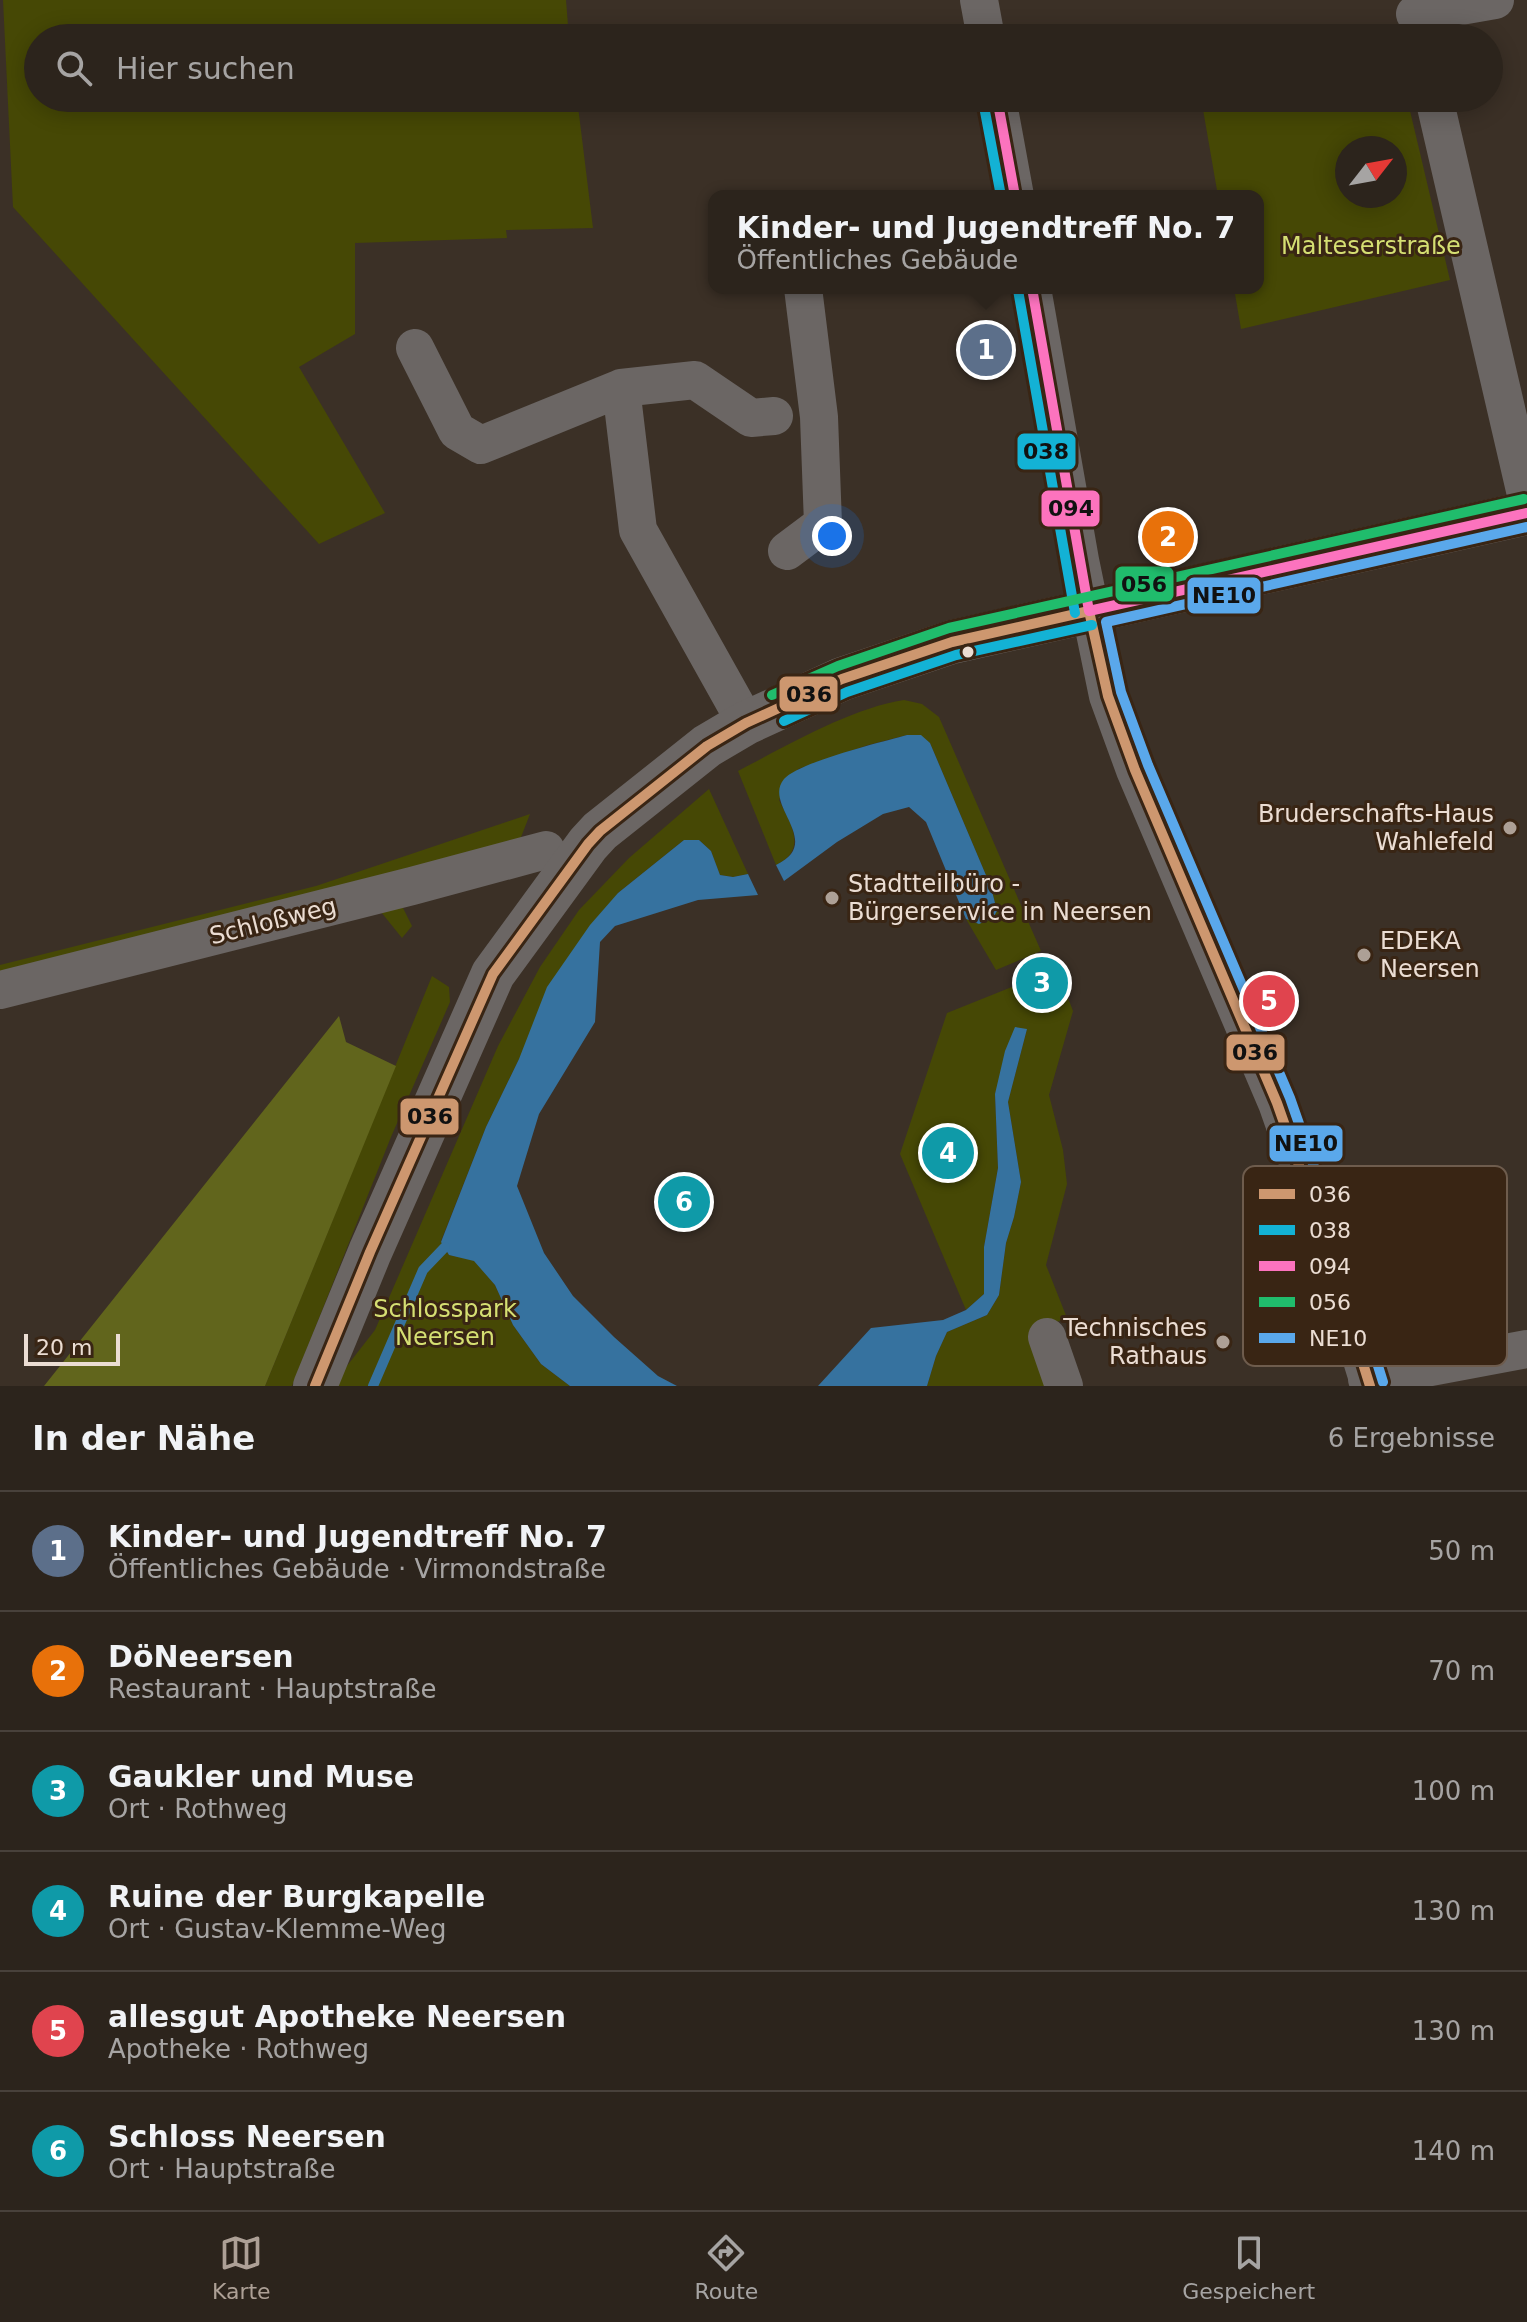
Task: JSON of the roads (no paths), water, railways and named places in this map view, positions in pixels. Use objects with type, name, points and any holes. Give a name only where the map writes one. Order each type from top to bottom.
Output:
[{"type":"street","points":[[979,0],[983,24]]},
{"type":"street","points":[[1416,17],[1495,0]]},
{"type":"street","points":[[1000,112],[1014,190]]},
{"type":"street","points":[[1437,112],[1527,499]]},
{"type":"street","points":[[787,551],[823,524],[819,417],[804,294]]},
{"type":"street","points":[[1033,294],[1089,611],[1114,715],[1282,1116],[1299,1166]]},
{"type":"street","points":[[415,348],[457,431],[481,445],[621,388],[695,380],[751,418],[774,416]]},
{"type":"street","points":[[621,388],[638,530],[746,723]]},
{"type":"street","points":[[315,1386],[370,1252],[493,974],[600,831],[707,746],[746,723],[842,679],[952,642],[1527,513]]},
{"type":"street","name":"Schloßweg","points":[[0,990],[546,850]]},
{"type":"street","points":[[1047,1337],[1064,1386]]},
{"type":"street","points":[[1507,1353],[1527,1349]]},
{"type":"street","points":[[1368,1382],[1445,1366]]},
{"type":"water","points":[[907,735],[921,735],[930,743],[991,887],[997,911],[993,918],[979,924],[966,919],[926,822],[909,807],[883,814],[837,842],[784,881],[776,865],[790,856],[795,846],[794,835],[780,800],[779,789],[784,779],[823,759]]},
{"type":"water","points":[[684,840],[699,840],[711,851],[720,875],[733,877],[748,874],[758,895],[698,900],[615,926],[600,942],[595,1022],[539,1114],[517,1186],[544,1253],[573,1296],[658,1376],[677,1386],[570,1386],[541,1364],[513,1325],[495,1285],[474,1261],[449,1255],[441,1242],[486,1127],[519,1059],[547,987],[590,925],[618,893]]},
{"type":"water","points":[[1015,1027],[1027,1029],[1008,1102],[1021,1182],[1006,1243],[999,1295],[987,1315],[947,1332],[927,1386],[818,1386],[871,1328],[943,1320],[966,1310],[984,1294],[984,1247],[998,1168],[995,1094],[1005,1051]]},
{"type":"waterway","points":[[373,1386],[423,1270],[445,1247]]},
{"type":"place","name":"Kinder- und Jugendtreff No. 7","points":[[986,350]]},
{"type":"place","name":"DöNeersen","points":[[1168,537]]},
{"type":"place","name":"Bruderschafts-Haus Wahlefeld","points":[[1510,828]]},
{"type":"place","name":"Stadtteilbüro - Bürgerservice in Neersen","points":[[832,898]]},
{"type":"place","name":"EDEKA Neersen","points":[[1364,955]]},
{"type":"place","name":"Gaukler und Muse","points":[[1042,983]]},
{"type":"place","name":"allesgut Apotheke Neersen","points":[[1269,1001]]},
{"type":"place","name":"Ruine der Burgkapelle","points":[[948,1153]]},
{"type":"place","name":"Schloss Neersen","points":[[684,1202]]},
{"type":"place","name":"Technisches Rathaus","points":[[1223,1342]]},
{"type":"park label","name":"Malteserstraße","points":[[1371,246]]},
{"type":"park label","name":"Schlosspark Neersen","points":[[445,1323]]}]
